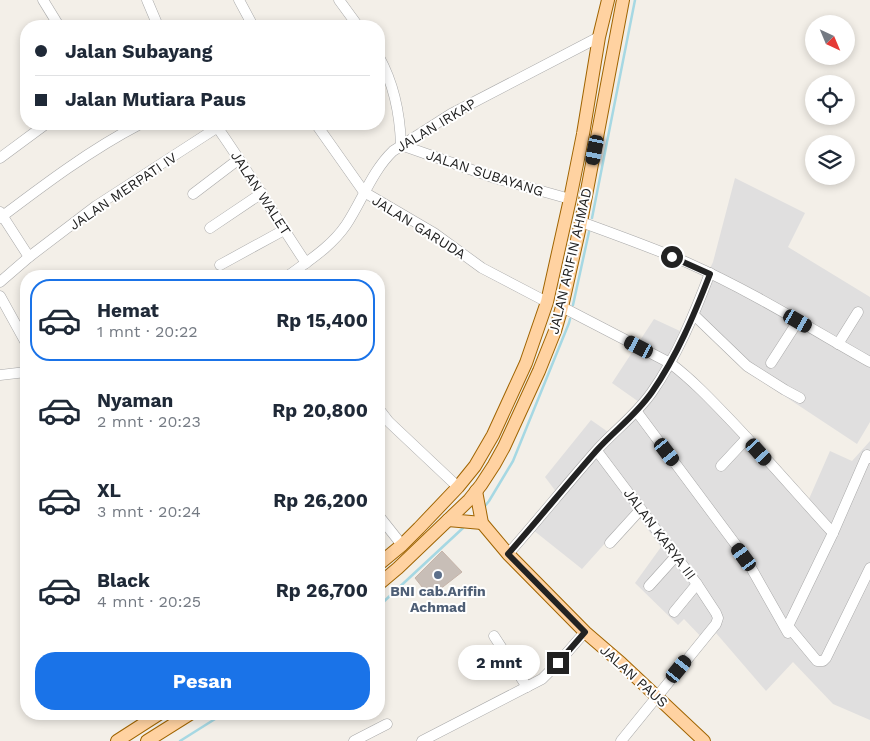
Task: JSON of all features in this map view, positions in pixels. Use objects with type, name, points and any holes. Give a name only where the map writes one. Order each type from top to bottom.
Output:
[{"type":"main road","points":[[607,4],[622,5]]},
{"type":"main road","name":"JALAN ARIFIN AHMAD","points":[[385,559],[402,545],[458,487],[475,466],[497,426],[526,363],[547,302],[570,200],[599,37],[607,4]]},
{"type":"main road","name":"JALAN ARIFIN AHMAD","points":[[385,579],[469,500],[494,465],[528,399],[562,306],[581,222],[622,5]]},
{"type":"main road","name":"JALAN PAUS","points":[[476,491],[482,523],[508,554],[585,632],[704,741]]},
{"type":"main road","points":[[448,520],[482,523]]},
{"type":"main road","points":[[117,741],[142,720]]},
{"type":"main road","points":[[151,740],[181,720]]},
{"type":"street","points":[[44,0],[56,20]]},
{"type":"street","points":[[147,0],[155,20]]},
{"type":"street","points":[[238,0],[250,20]]},
{"type":"street","points":[[339,0],[354,20]]},
{"type":"street","name":"JALAN IRKAP","points":[[296,270],[328,246],[337,236],[346,225],[364,192],[388,155],[401,145],[451,114],[599,37]]},
{"type":"street","points":[[385,68],[399,114],[401,145]]},
{"type":"street","points":[[0,158],[38,130]]},
{"type":"street","points":[[29,257],[1,216],[93,151],[130,130]]},
{"type":"street","name":"JALAN MERPATI IV","points":[[0,282],[29,257],[96,206],[211,130]]},
{"type":"street","name":"JALAN WALET","points":[[220,130],[306,262]]},
{"type":"street","name":"JALAN GARUDA","points":[[320,130],[364,192],[434,233],[482,268],[547,302]]},
{"type":"street","name":"JALAN SUBAYANG","points":[[401,145],[495,178],[570,200]]},
{"type":"street","points":[[193,194],[239,159]]},
{"type":"street","points":[[210,228],[262,193]]},
{"type":"street","points":[[581,222],[689,263],[762,300],[870,362]]},
{"type":"street","points":[[220,265],[284,230]]},
{"type":"street","points":[[508,554],[597,451],[637,412],[654,389],[670,363],[694,315],[710,274]]},
{"type":"street","points":[[0,296],[20,332]]},
{"type":"street","points":[[562,306],[670,363],[704,392],[833,533]]},
{"type":"street","points":[[838,344],[858,312]]},
{"type":"street","points":[[694,315],[747,366],[800,398]]},
{"type":"street","points":[[770,363],[798,321]]},
{"type":"street","points":[[0,376],[20,373]]},
{"type":"street","points":[[637,412],[744,557],[798,648],[811,663]]},
{"type":"street","points":[[385,417],[458,487]]},
{"type":"street","points":[[721,466],[747,438]]},
{"type":"street","name":"JALAN KARYA III","points":[[597,451],[697,584],[718,616],[718,620],[657,696]]},
{"type":"street","points":[[870,458],[866,455],[833,533],[788,626],[816,661],[823,661],[826,658],[870,568]]},
{"type":"street","points":[[610,543],[641,509]]},
{"type":"street","points":[[385,524],[402,545]]},
{"type":"street","points":[[649,586],[676,556]]},
{"type":"street","points":[[674,612],[697,584]]},
{"type":"street","points":[[422,741],[542,679],[585,632]]},
{"type":"street","points":[[494,636],[527,687]]},
{"type":"street","points":[[621,741],[657,696]]},
{"type":"street","points":[[354,741],[386,724]]},
{"type":"shaded area","points":[[735,178],[805,213],[788,247],[870,297],[870,422],[857,444],[742,368],[688,315],[713,262]]},
{"type":"shaded area","points":[[654,319],[680,331],[664,363],[699,391],[805,508],[830,451],[852,461],[870,441],[870,720],[833,704],[793,662],[766,691],[716,633],[706,642],[684,619],[678,625],[635,583],[661,547],[634,511],[582,569],[528,526],[557,493],[545,477],[591,420],[611,434],[639,402],[612,383]]},
{"type":"building","name":"BNI cab.Arifin Achmad","points":[[442,551],[462,572],[430,597],[415,578]]},
{"type":"waterway","points":[[592,218],[635,0]]},
{"type":"waterway","points":[[573,305],[589,232]]},
{"type":"waterway","points":[[485,506],[513,461],[570,319]]},
{"type":"waterway","points":[[385,600],[463,528]]},
{"type":"waterway","points":[[180,741],[213,720]]},
{"type":"place","name":"BNI cab.Arifin Achmad","points":[[438,575]]},
{"type":"route","points":[[558,663],[585,632],[508,554],[597,451],[637,412],[670,363],[694,315],[710,274],[672,257]]}]
